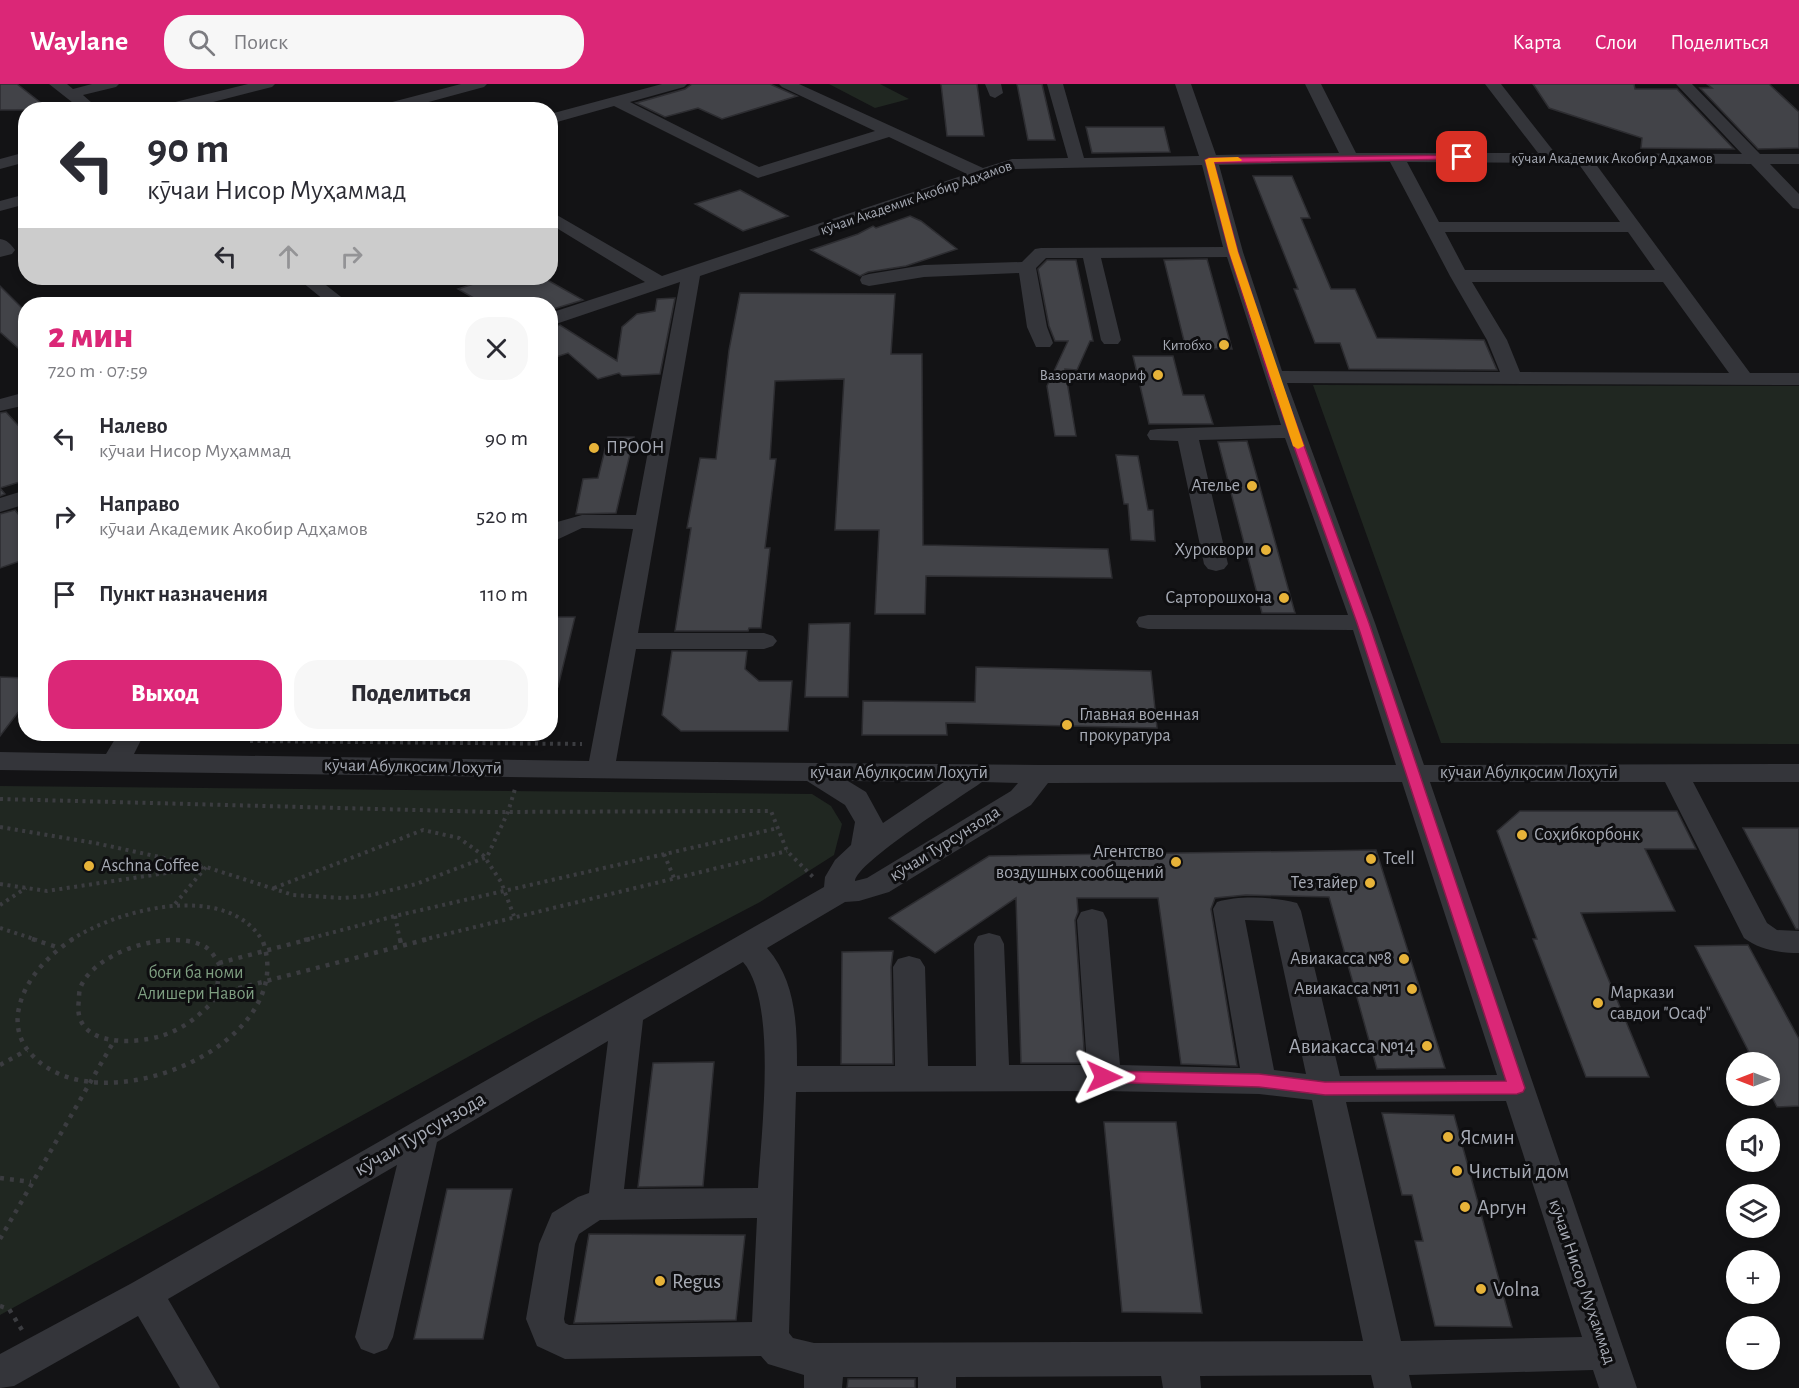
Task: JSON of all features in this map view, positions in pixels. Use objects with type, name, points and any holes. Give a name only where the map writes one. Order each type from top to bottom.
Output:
[{"type":"street","points":[[57,84],[82,102]]},
{"type":"street","points":[[70,93],[111,84]]},
{"type":"street","points":[[194,102],[267,84]]},
{"type":"street","points":[[410,102],[479,84]]},
{"type":"street","points":[[558,117],[679,84]]},
{"type":"street","points":[[787,84],[984,175]]},
{"type":"street","points":[[1056,84],[1077,162]]},
{"type":"street","name":"кӯчаи Нисор Муҳаммад","points":[[1183,84],[1209,160],[1234,252],[1274,377],[1363,623],[1411,773],[1618,1388]]},
{"type":"street","points":[[1313,84],[1350,158]]},
{"type":"street","points":[[1493,84],[1550,157]]},
{"type":"street","points":[[1684,84],[1799,204]]},
{"type":"street","points":[[616,101],[758,173],[891,131]]},
{"type":"street","points":[[1396,157],[1459,276],[1497,340],[1513,379]]},
{"type":"street","name":"кӯчаи Академик Акобир Адҳамов","points":[[558,317],[1012,164],[1396,157],[1799,159]]},
{"type":"street","points":[[1582,157],[1744,379]]},
{"type":"street","points":[[0,164],[18,160]]},
{"type":"street","points":[[0,206],[18,201]]},
{"type":"street","points":[[558,221],[661,283]]},
{"type":"street","points":[[1434,227],[1631,227]]},
{"type":"street","points":[[558,233],[572,229]]},
{"type":"street","points":[[0,244],[6,250],[0,252]]},
{"type":"street","points":[[869,280],[924,271],[1027,267],[1041,253],[1234,252]]},
{"type":"street","points":[[1091,253],[1111,340]]},
{"type":"street","points":[[1027,267],[1037,327],[1043,343]]},
{"type":"street","points":[[604,757],[691,273]]},
{"type":"street","points":[[1459,276],[1667,276]]},
{"type":"street","points":[[315,285],[331,297]]},
{"type":"street","points":[[1274,377],[1799,379]]},
{"type":"street","points":[[0,405],[18,400]]},
{"type":"street","points":[[1158,435],[1293,432]]},
{"type":"street","points":[[1187,434],[1216,564]]},
{"type":"street","points":[[0,505],[18,499]]},
{"type":"street","points":[[558,528],[572,522],[646,523]]},
{"type":"street","points":[[1148,622],[1363,623]]},
{"type":"street","points":[[625,641],[764,640]]},
{"type":"street","points":[[115,763],[127,741]]},
{"type":"street","name":"кӯчаи Абулқосим Лоҳутӣ","points":[[0,761],[115,763],[524,756],[604,757],[813,772],[1799,773]]},
{"type":"street","points":[[813,772],[856,799],[869,822],[866,849]]},
{"type":"street","points":[[836,894],[845,867],[866,849],[976,773]]},
{"type":"street","points":[[1674,773],[1755,930],[1763,938],[1799,942]]},
{"type":"street","name":"кӯчаи Турсунзода","points":[[0,1374],[145,1294],[836,894],[859,891],[878,885],[1021,798],[1040,774]]},
{"type":"street","points":[[1259,1081],[1228,909],[1286,911],[1389,1373]]},
{"type":"street","points":[[1092,920],[1104,1077]]},
{"type":"street","points":[[989,944],[993,1078]]},
{"type":"street","points":[[747,946],[768,969],[777,996],[780,1017],[777,1203],[770,1339],[782,1352],[814,1360],[823,1374],[1389,1373],[1606,1353]]},
{"type":"street","points":[[909,967],[912,1078]]},
{"type":"street","points":[[605,1204],[628,1014]]},
{"type":"street","points":[[780,1079],[1104,1077],[1259,1081],[1325,1089],[1517,1088]]},
{"type":"street","points":[[374,1337],[422,1132]]},
{"type":"street","points":[[770,1339],[565,1342],[550,1334],[545,1319],[557,1244],[565,1224],[591,1207],[605,1204],[777,1203]]},
{"type":"street","points":[[145,1294],[201,1388]]},
{"type":"path","points":[[245,741],[524,756],[604,757]]},
{"type":"path","points":[[0,827],[95,843],[222,869],[292,895],[350,900],[434,879],[487,857],[508,812],[524,756]]},
{"type":"path","points":[[0,799],[508,812],[771,811],[787,850],[836,894]]},
{"type":"path","points":[[219,963],[395,916],[778,828]]},
{"type":"path","points":[[274,888],[423,830],[443,831],[467,843],[487,857],[505,891],[514,916]]},
{"type":"path","points":[[216,995],[401,944],[787,850]]},
{"type":"path","points":[[664,854],[674,878]]},
{"type":"path","points":[[0,884],[47,891],[206,867]]},
{"type":"path","points":[[175,905],[206,867]]},
{"type":"path","points":[[0,905],[26,888]]},
{"type":"path","points":[[175,905],[217,909],[234,915],[249,924],[260,936],[267,950],[270,964],[268,981],[262,998],[251,1015],[236,1032],[196,1060],[146,1078],[120,1082],[90,1082],[73,1079],[38,1063],[27,1050],[19,1034],[18,1017],[21,999],[30,981],[60,948],[103,922],[151,908],[175,905]]},
{"type":"path","points":[[395,916],[401,944]]},
{"type":"path","points":[[0,928],[60,948]]},
{"type":"path","points":[[181,939],[208,949],[219,963],[222,982],[216,995],[194,1019],[178,1029],[141,1041],[114,1041],[91,1032],[81,1022],[77,1010],[78,997],[84,983],[94,970],[109,958],[145,942],[181,939]]},
{"type":"path","points":[[0,1239],[114,1041]]},
{"type":"path","points":[[0,1065],[27,1050]]},
{"type":"path","points":[[0,1178],[31,1182]]},
{"type":"green space","points":[[829,84],[880,84],[909,99],[875,108]]},
{"type":"green space","points":[[1313,385],[1799,386],[1799,744],[1441,743]]},
{"type":"green space","name":"боғи ба номи Алишери Навоӣ","points":[[0,786],[812,794],[831,806],[842,824],[834,855],[760,902],[535,1020],[0,1315]]},
{"type":"building","points":[[0,84],[17,84],[40,102],[18,102],[18,110],[0,110]]},
{"type":"building","points":[[692,84],[770,84],[797,96],[722,119],[698,108],[665,117],[636,103],[685,89]]},
{"type":"building","points":[[941,84],[977,84],[984,136],[947,136]]},
{"type":"building","points":[[1017,84],[1042,84],[1055,140],[1028,140]]},
{"type":"building","points":[[1533,84],[1634,84],[1635,89],[1677,89],[1734,149],[1641,148],[1642,138],[1549,108]]},
{"type":"building","points":[[1707,84],[1769,84],[1799,112],[1799,148],[1758,149],[1700,88],[1712,88]]},
{"type":"building","points":[[1086,127],[1164,127],[1170,152],[1092,153]]},
{"type":"building","points":[[1253,176],[1292,176],[1310,218],[1301,218],[1331,289],[1355,289],[1377,338],[1484,340],[1497,370],[1349,369],[1340,343],[1315,343],[1294,289],[1298,289]]},
{"type":"building","points":[[740,190],[788,216],[743,231],[695,204]]},
{"type":"building","points":[[910,216],[921,221],[957,249],[906,266],[868,272],[860,276],[811,250],[858,234],[873,226],[876,228]]},
{"type":"building","points":[[1207,259],[1232,349],[1186,349],[1164,260]]},
{"type":"building","points":[[1047,260],[1076,260],[1093,341],[1090,341],[1077,370],[1065,369],[1076,436],[1055,436],[1047,386],[1068,341],[1055,341],[1049,326],[1038,269]]},
{"type":"building","points":[[470,285],[556,285],[583,300],[558,308],[558,297],[472,297],[458,289]]},
{"type":"building","points":[[0,286],[18,304],[18,348],[0,332]]},
{"type":"building","points":[[740,293],[895,294],[891,354],[922,354],[923,545],[1108,549],[1112,578],[926,576],[925,614],[875,614],[879,530],[835,530],[844,379],[775,381],[770,459],[776,459],[765,548],[770,548],[761,628],[749,628],[748,631],[675,631],[691,528],[687,528],[700,458],[716,459],[729,350]]},
{"type":"building","points":[[675,298],[660,374],[622,376],[619,373],[598,379],[568,353],[558,356],[558,326],[560,325],[617,361],[622,327],[637,314],[655,311],[657,299]]},
{"type":"building","name":"Вазорати маориф","points":[[1133,356],[1173,356],[1183,395],[1204,395],[1213,424],[1149,424]]},
{"type":"building","points":[[6,412],[18,425],[18,482],[0,488],[0,413]]},
{"type":"building","points":[[608,437],[634,437],[616,513],[576,514],[583,479],[598,478]]},
{"type":"building","points":[[1247,441],[1295,613],[1262,613],[1218,442]]},
{"type":"building","points":[[1116,455],[1138,456],[1148,510],[1153,510],[1155,541],[1131,540],[1128,504],[1124,504]]},
{"type":"building","points":[[15,510],[18,514],[18,562],[0,568],[0,514]]},
{"type":"building","points":[[558,617],[575,617],[558,687]]},
{"type":"building","points":[[850,623],[848,697],[805,697],[809,624]]},
{"type":"building","points":[[672,651],[747,651],[745,669],[759,681],[792,681],[788,731],[681,731],[662,715]]},
{"type":"building","points":[[976,667],[1151,671],[1157,728],[946,723],[947,735],[862,735],[863,701],[975,702]]},
{"type":"building","points":[[0,677],[18,678],[18,712],[0,736]]},
{"type":"building","points":[[1520,811],[1677,811],[1696,849],[1645,849],[1675,911],[1581,913],[1649,1077],[1586,1077],[1533,939],[1537,939],[1497,831]]},
{"type":"building","points":[[1743,828],[1799,828],[1799,929],[1796,929]]},
{"type":"building","points":[[1376,850],[1445,1068],[1377,1069],[1329,897],[1246,895],[1215,898],[1211,909],[1237,1066],[1181,1064],[1158,898],[1077,898],[1078,912],[1075,920],[1085,1063],[1021,1063],[1016,898],[935,953],[889,918],[989,856]]},
{"type":"building","points":[[1748,945],[1799,1039],[1799,1106],[1777,1107],[1780,1106],[1780,1052],[1749,1052],[1695,946]]},
{"type":"building","points":[[893,951],[891,967],[893,1064],[841,1064],[842,952]]},
{"type":"building","points":[[714,1062],[703,1186],[638,1187],[653,1063]]},
{"type":"building","points":[[1382,1113],[1454,1115],[1512,1327],[1435,1326],[1415,1241],[1423,1241],[1412,1195],[1402,1195]]},
{"type":"building","points":[[1104,1122],[1176,1122],[1202,1313],[1122,1312]]},
{"type":"building","points":[[447,1189],[512,1189],[483,1339],[414,1339]]},
{"type":"building","name":"Regus","points":[[589,1234],[745,1235],[736,1320],[574,1323]]},
{"type":"building","points":[[848,1379],[915,1379],[915,1388],[847,1388]]},
{"type":"slow traffic","points":[[1238,160],[1209,160],[1234,252],[1298,446]]},
{"type":"place","name":"Китобхо","points":[[1224,345]]},
{"type":"place","name":"Вазорати маориф","points":[[1158,375]]},
{"type":"place","name":"ПРООН","points":[[594,448]]},
{"type":"place","name":"Ателье","points":[[1252,486]]},
{"type":"place","name":"Хуроквори","points":[[1266,550]]},
{"type":"place","name":"Сарторошхона","points":[[1284,598]]},
{"type":"place","name":"Главная военная прокуратура","points":[[1067,725]]},
{"type":"place","name":"Соҳибкорбонк","points":[[1522,835]]},
{"type":"place","name":"Tcell","points":[[1371,859]]},
{"type":"place","name":"Агентство воздушных сообщений","points":[[1176,862]]},
{"type":"place","name":"Aschna Coffee","points":[[89,866]]},
{"type":"place","name":"Тез тайер","points":[[1370,883]]},
{"type":"place","name":"Авиакасса №8","points":[[1404,959]]},
{"type":"place","name":"Авиакасса №11","points":[[1412,989]]},
{"type":"place","name":"Маркази савдои \"Осаф\"","points":[[1598,1003]]},
{"type":"place","name":"Авиакасса №14","points":[[1427,1046]]},
{"type":"place","name":"Ясмин","points":[[1448,1137]]},
{"type":"place","name":"Чистый дом","points":[[1457,1171]]},
{"type":"place","name":"Аргун","points":[[1465,1207]]},
{"type":"place","name":"Regus","points":[[660,1281]]},
{"type":"place","name":"Volna","points":[[1481,1289]]},
{"type":"route","points":[[1104,1077],[1259,1081],[1325,1089],[1517,1088],[1363,623],[1274,377],[1234,252],[1209,160],[1462,157]]}]
